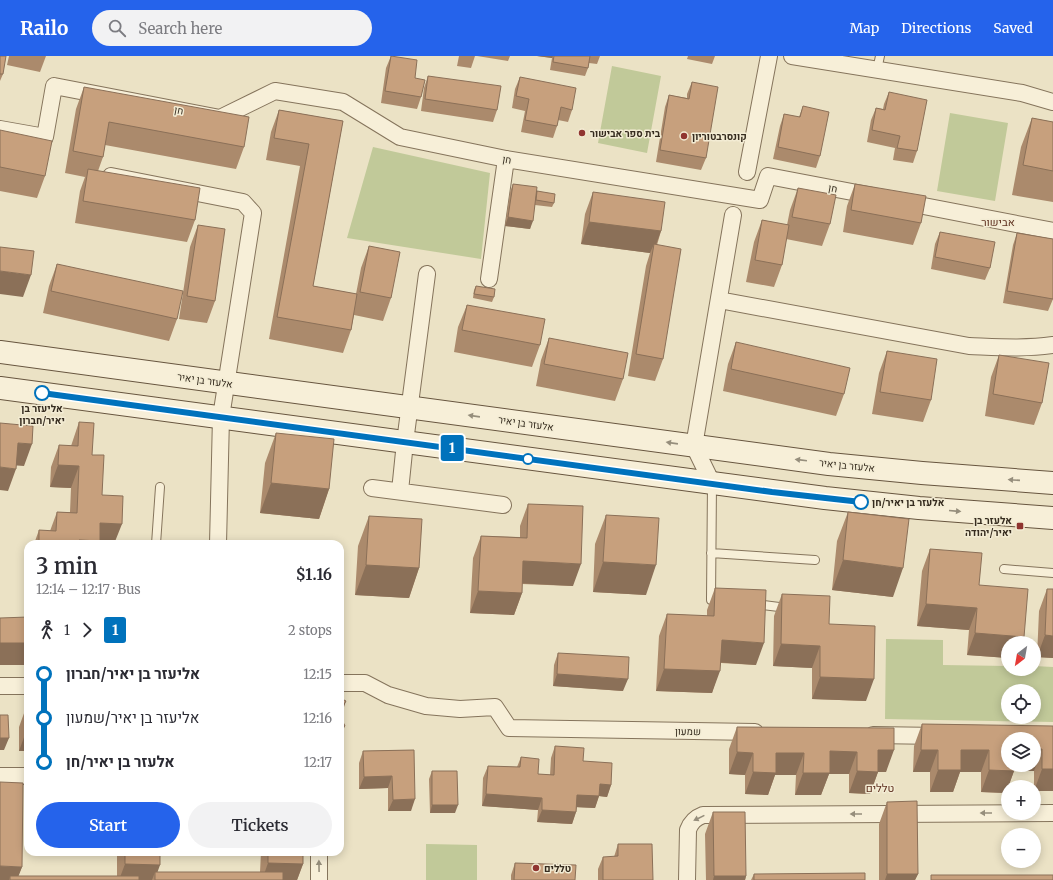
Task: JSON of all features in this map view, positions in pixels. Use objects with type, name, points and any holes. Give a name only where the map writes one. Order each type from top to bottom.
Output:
[{"type":"street","points":[[747,172],[769,56]]},
{"type":"street","points":[[792,56],[879,63],[1022,93],[1053,102]]},
{"type":"street","name":"חן","points":[[0,129],[45,137],[54,86],[220,118],[275,91],[343,102],[400,137],[506,159],[760,200],[768,176],[1053,231]]},
{"type":"street","points":[[489,279],[506,159]]},
{"type":"street","points":[[111,176],[244,202],[253,213],[221,417],[218,540]]},
{"type":"street","points":[[712,483],[694,446],[733,215]]},
{"type":"street","points":[[400,491],[427,274]]},
{"type":"street","points":[[719,300],[969,346],[1007,347],[1053,345]]},
{"type":"street","name":"אלעזר בן יאיר","points":[[0,352],[857,467],[1053,483]]},
{"type":"street","points":[[0,388],[874,504],[1053,518]]},
{"type":"street","points":[[372,488],[503,504]]},
{"type":"street","name":"שמעון","points":[[344,683],[365,683],[388,695],[426,706],[460,709],[495,707],[509,728],[770,733]]},
{"type":"street","points":[[0,686],[24,686]]},
{"type":"street","points":[[857,734],[951,736]]},
{"type":"street","points":[[0,776],[24,776]]},
{"type":"street","points":[[687,880],[688,830],[691,823],[702,815],[1053,813]]},
{"type":"street","points":[[319,856],[319,880]]},
{"type":"lane","points":[[712,483],[711,600],[726,602]]},
{"type":"lane","points":[[156,540],[160,487]]},
{"type":"lane","points":[[711,553],[815,560]]},
{"type":"lane","points":[[1004,569],[1053,573]]},
{"type":"lane","points":[[750,604],[798,609]]},
{"type":"green space","points":[[612,66],[661,76],[647,153],[598,143]]},
{"type":"green space","points":[[950,113],[1008,123],[995,201],[937,191]]},
{"type":"green space","points":[[373,147],[490,173],[481,259],[347,238]]},
{"type":"green space","points":[[886,639],[943,640],[943,665],[1001,666],[1001,676],[1041,676],[1041,666],[1053,667],[1053,722],[1041,722],[1041,684],[1001,684],[1001,721],[885,719]]},
{"type":"green space","points":[[426,844],[477,845],[477,880],[426,880]]},
{"type":"building","points":[[0,56],[6,56],[3,74],[0,74]]},
{"type":"building","points":[[391,56],[417,60],[415,78],[425,80],[421,97],[385,91]]},
{"type":"building","points":[[554,56],[590,56],[588,68],[553,62]]},
{"type":"building","points":[[428,76],[501,86],[497,110],[425,99]]},
{"type":"building","points":[[520,77],[576,88],[572,110],[561,107],[557,126],[525,120],[529,99],[516,96]]},
{"type":"building","name":"קונסרבטוריון","points":[[692,82],[718,87],[706,158],[660,150],[669,95],[689,99]]},
{"type":"building","points":[[84,87],[249,117],[244,147],[109,122],[103,157],[73,151]]},
{"type":"building","points":[[889,92],[927,100],[917,151],[897,148],[900,136],[872,130],[876,108],[885,110]]},
{"type":"building","points":[[803,106],[829,112],[820,156],[778,147],[784,114],[800,117]]},
{"type":"building","points":[[279,110],[343,121],[313,286],[357,294],[351,330],[277,317],[309,144],[274,138]]},
{"type":"building","points":[[1032,118],[1053,122],[1053,171],[1023,165]]},
{"type":"building","points":[[0,130],[52,141],[45,176],[0,167]]},
{"type":"building","points":[[88,169],[200,188],[195,220],[83,201]]},
{"type":"building","points":[[513,184],[537,187],[533,221],[508,217]]},
{"type":"building","points":[[855,184],[926,196],[921,223],[851,210]]},
{"type":"building","points":[[798,188],[836,195],[830,224],[792,217]]},
{"type":"building","points":[[537,191],[555,194],[554,203],[536,200]]},
{"type":"building","points":[[593,192],[665,202],[661,231],[589,222]]},
{"type":"building","points":[[762,220],[789,225],[782,265],[755,260]]},
{"type":"building","points":[[198,225],[225,229],[215,301],[187,296]]},
{"type":"building","points":[[940,232],[995,242],[990,268],[935,257]]},
{"type":"building","points":[[1017,233],[1053,239],[1053,299],[1007,291]]},
{"type":"building","points":[[654,244],[681,249],[663,359],[636,354]]},
{"type":"building","points":[[369,246],[400,252],[391,298],[360,292]]},
{"type":"building","points":[[0,247],[34,251],[31,275],[0,271]]},
{"type":"building","points":[[57,264],[183,291],[177,319],[51,291]]},
{"type":"building","points":[[476,286],[495,289],[494,297],[474,294]]},
{"type":"building","points":[[467,305],[545,319],[540,345],[462,330]]},
{"type":"building","points":[[549,338],[628,353],[623,379],[544,364]]},
{"type":"building","points":[[736,342],[850,368],[844,394],[731,369]]},
{"type":"building","points":[[887,351],[937,359],[931,400],[880,392]]},
{"type":"building","points":[[999,355],[1049,363],[1042,403],[993,394]]},
{"type":"building","points":[[79,422],[94,423],[92,455],[104,455],[102,495],[123,496],[122,524],[100,523],[100,540],[39,540],[39,530],[56,531],[57,512],[77,513],[79,466],[58,465],[59,445],[78,446]]},
{"type":"building","points":[[0,423],[33,426],[32,444],[18,443],[16,469],[0,467]]},
{"type":"building","points":[[276,433],[334,439],[329,489],[271,483]]},
{"type":"building","points":[[528,504],[583,506],[581,564],[523,561],[522,593],[478,591],[481,536],[527,538]]},
{"type":"building","points":[[848,512],[909,519],[903,568],[843,560]]},
{"type":"building","points":[[606,515],[659,518],[656,565],[603,562]]},
{"type":"building","points":[[369,516],[422,519],[419,568],[366,565]]},
{"type":"building","points":[[930,549],[982,553],[979,585],[1028,589],[1024,636],[975,633],[977,608],[926,604]]},
{"type":"building","points":[[715,588],[766,590],[764,643],[722,640],[720,671],[664,669],[667,614],[714,616]]},
{"type":"building","points":[[1047,589],[1053,589],[1053,636],[1045,635]]},
{"type":"building","points":[[782,594],[830,596],[829,624],[875,626],[874,679],[820,677],[820,646],[781,644]]},
{"type":"building","points":[[24,617],[24,643],[0,643],[0,618]]},
{"type":"building","points":[[558,653],[629,657],[628,679],[557,674]]},
{"type":"building","points":[[0,715],[8,715],[9,738],[0,738]]},
{"type":"building","points":[[922,724],[1053,726],[1053,769],[1042,769],[1041,732],[1001,732],[1001,770],[989,770],[989,750],[961,750],[961,770],[938,770],[938,750],[921,750]]},
{"type":"building","points":[[737,727],[894,728],[894,750],[878,750],[878,772],[857,771],[857,752],[830,751],[830,773],[803,773],[804,753],[776,753],[776,773],[753,772],[753,753],[737,752]]},
{"type":"building","points":[[555,746],[584,748],[583,761],[612,763],[611,785],[600,784],[599,796],[577,795],[576,812],[542,810],[542,798],[486,794],[488,766],[520,767],[521,757],[539,759],[538,774],[554,775]]},
{"type":"building","points":[[414,750],[415,799],[393,800],[392,776],[364,777],[363,751]]},
{"type":"building","points":[[432,771],[457,771],[458,805],[432,805]]},
{"type":"building","points":[[0,782],[23,783],[22,867],[0,866]]},
{"type":"building","points":[[917,801],[918,874],[887,874],[887,802]]},
{"type":"building","points":[[713,812],[745,812],[746,876],[714,876]]},
{"type":"building","points":[[618,844],[652,844],[653,880],[603,880],[603,857],[618,856]]},
{"type":"building","points":[[125,856],[160,856],[160,865],[125,864]]},
{"type":"building","points":[[268,856],[303,856],[303,864],[268,863]]},
{"type":"building","points":[[515,863],[576,865],[575,880],[514,880]]},
{"type":"building","points":[[155,872],[283,872],[283,880],[155,880]]},
{"type":"building","points":[[865,873],[865,880],[754,880],[754,874]]},
{"type":"building","points":[[931,875],[1053,875],[1053,880],[931,880]]},
{"type":"building","points":[[10,876],[139,876],[139,880],[10,880]]},
{"type":"bus line","name":"1","points":[[42,393],[772,492],[861,502]]},
{"type":"place","name":"בית ספר אבישור","points":[[582,133]]},
{"type":"place","name":"קונסרבטוריון","points":[[684,136]]},
{"type":"place","name":"אליעזר בן יאיר/חברון","points":[[42,393]]},
{"type":"place","name":"אלעזר בן יאיר/חן","points":[[861,502]]},
{"type":"place","name":"אלעזר בן יאיר/יהודה","points":[[1020,526]]},
{"type":"place","name":"טללים","points":[[536,868]]},
{"type":"district","name":"אבישור","points":[[998,222]]},
{"type":"district","name":"טללים","points":[[880,788]]}]
